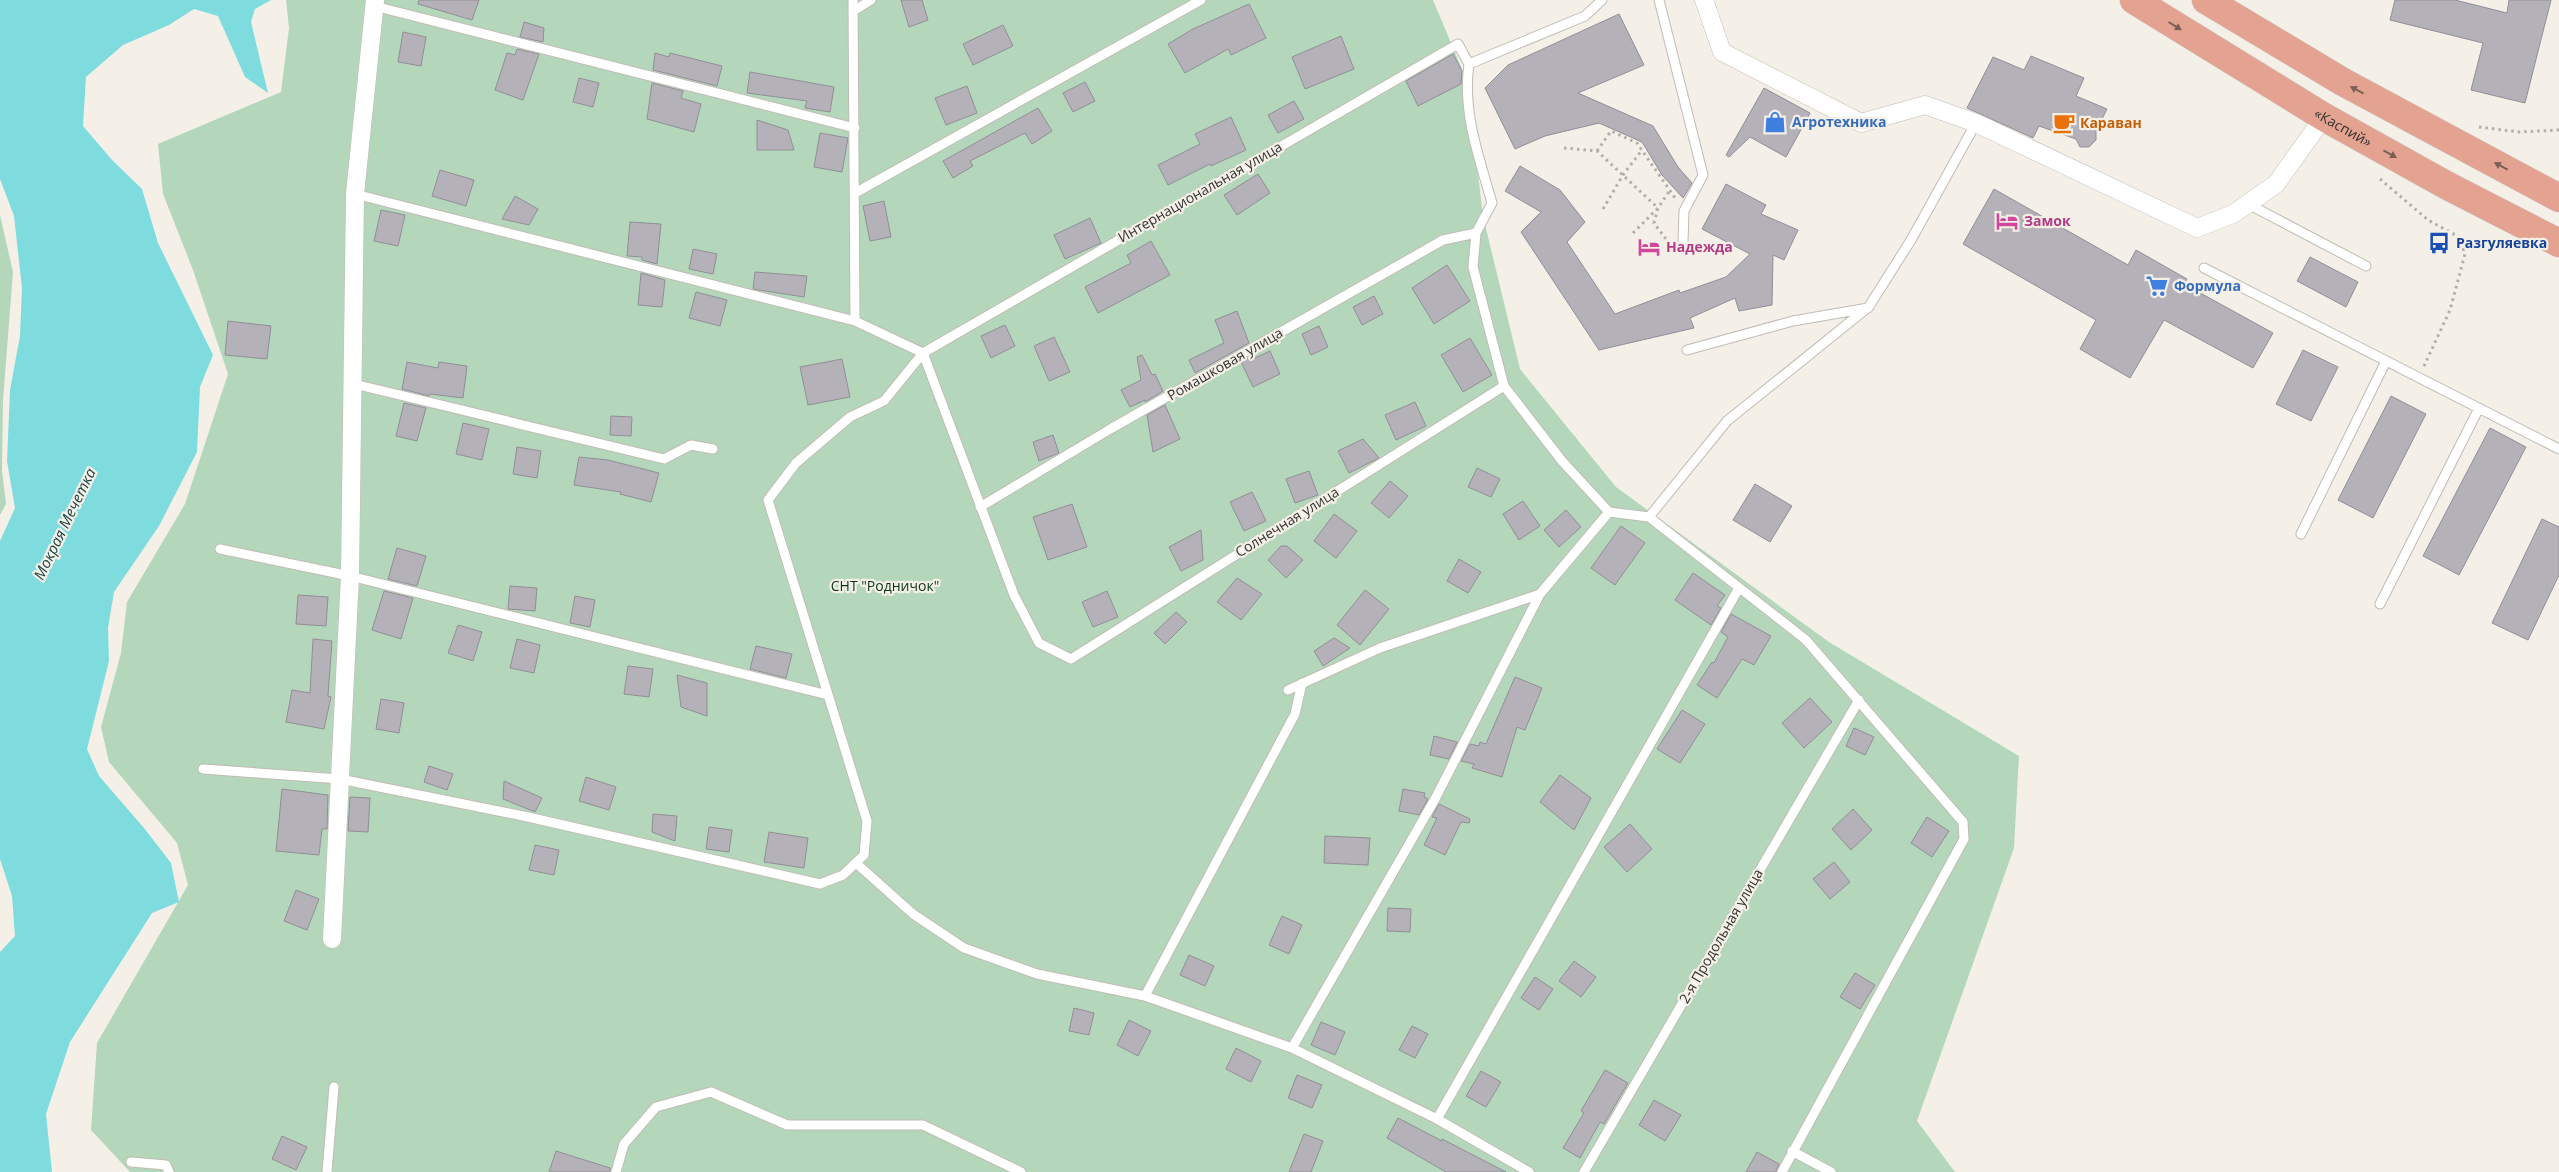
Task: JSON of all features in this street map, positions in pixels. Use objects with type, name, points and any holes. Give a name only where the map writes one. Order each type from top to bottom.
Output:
[{"type":"highway","name":"«Каспий»","points":[[2134,0],[2324,117],[2446,185],[2559,243]]},
{"type":"highway","points":[[2206,0],[2343,82],[2552,190]]},
{"type":"street","points":[[1704,0],[1722,52],[1861,123],[1925,105],[1976,123],[2197,228],[2233,214],[2276,184],[2324,117]]},
{"type":"street","points":[[332,939],[350,576],[355,194],[375,3]]},
{"type":"lane","points":[[854,0],[855,321]]},
{"type":"lane","points":[[855,10],[871,0]]},
{"type":"lane","points":[[855,193],[1201,0]]},
{"type":"lane","points":[[1602,0],[1585,16],[1469,64],[1465,88],[1470,127],[1492,203],[1476,233],[1473,267],[1504,386],[1562,461],[1609,512],[1649,517],[1806,640],[1963,822],[1964,839],[1782,1172]]},
{"type":"lane","points":[[1659,0],[1703,175],[1684,211],[1683,242]]},
{"type":"lane","points":[[375,3],[855,128]]},
{"type":"lane","name":"Интернациональная улица","points":[[923,353],[1458,44],[1469,64]]},
{"type":"lane","points":[[1649,517],[1727,421],[1868,308],[1911,240],[1976,123]]},
{"type":"lane","points":[[355,194],[855,321],[923,353],[980,507]]},
{"type":"lane","points":[[2248,204],[2366,266]]},
{"type":"lane","name":"Ромашковая улица","points":[[980,507],[1121,423],[1443,240],[1476,233]]},
{"type":"lane","points":[[2204,268],[2559,449]]},
{"type":"lane","points":[[1687,350],[1793,321],[1868,308]]},
{"type":"lane","points":[[203,769],[340,780],[528,817],[820,884],[843,875],[864,856],[868,821],[768,500],[796,463],[850,417],[884,401],[923,353]]},
{"type":"lane","points":[[2301,534],[2386,361]]},
{"type":"lane","points":[[354,384],[664,459],[691,445],[713,449]]},
{"type":"lane","name":"Солнечная улица","points":[[980,507],[1014,596],[1039,642],[1070,659],[1504,386]]},
{"type":"lane","points":[[2380,604],[2479,408]]},
{"type":"lane","points":[[1292,1048],[1435,799],[1540,594],[1609,512]]},
{"type":"lane","points":[[220,548],[350,576],[828,695]]},
{"type":"lane","points":[[1437,1119],[1739,588]]},
{"type":"lane","points":[[1288,690],[1380,648],[1540,594]]},
{"type":"lane","points":[[1145,996],[1295,714],[1302,684]]},
{"type":"lane","name":"2-я Продольная улица","points":[[1584,1172],[1859,700]]},
{"type":"lane","points":[[856,863],[913,914],[964,948],[1037,974],[1145,996],[1292,1048],[1437,1119],[1529,1172]]},
{"type":"lane","points":[[327,1172],[334,1087]]},
{"type":"lane","points":[[616,1172],[624,1144],[656,1108],[711,1092],[787,1125],[923,1125],[1021,1172]]},
{"type":"lane","points":[[1792,1151],[1831,1172]]},
{"type":"lane","points":[[131,1162],[166,1165],[169,1172]]},
{"type":"path","points":[[2476,127],[2519,132],[2559,130]]},
{"type":"path","points":[[1597,151],[1612,131],[1637,143],[1684,211],[1668,242],[1654,223],[1658,208]]},
{"type":"path","points":[[1564,148],[1597,151],[1658,208]]},
{"type":"path","points":[[1603,209],[1623,175],[1642,150]]},
{"type":"path","points":[[2380,179],[2428,220],[2459,237],[2465,254],[2450,310],[2418,377]]},
{"type":"path","points":[[1633,232],[1658,208],[1670,190]]},
{"type":"green space","name":"СНТ \"Родничок\"","points":[[286,0],[1433,0],[1467,81],[1483,216],[1520,369],[1616,487],[1829,642],[2019,756],[2014,848],[1917,1121],[1955,1172],[130,1172],[91,1130],[97,1043],[188,885],[177,843],[109,762],[101,727],[121,653],[127,602],[185,504],[228,374],[193,270],[163,194],[158,144],[281,92],[289,28]]},
{"type":"green space","points":[[0,215],[13,272],[3,400],[2,471],[6,504],[0,515]]},
{"type":"water","name":"Мокрая Мечетка","points":[[0,0],[271,0],[255,9],[251,22],[268,93],[245,77],[218,16],[194,9],[169,25],[123,45],[86,77],[83,126],[112,160],[142,189],[158,243],[213,355],[200,387],[197,452],[159,526],[114,592],[108,628],[109,661],[87,749],[99,776],[144,828],[171,863],[179,902],[152,913],[70,1042],[46,1114],[52,1172],[0,1172],[0,952],[15,936],[12,896],[0,859],[0,541],[15,508],[7,461],[10,390],[20,336],[22,288],[14,216],[0,179]]},
{"type":"building","points":[[419,0],[479,0],[472,20],[418,4]]},
{"type":"building","points":[[901,0],[922,0],[928,20],[909,27]]},
{"type":"building","points":[[2395,0],[2455,0],[2507,13],[2509,0],[2551,0],[2525,103],[2471,90],[2483,43],[2390,20]]},
{"type":"building","points":[[1249,4],[1266,38],[1231,55],[1228,49],[1185,73],[1168,44],[1193,29]]},
{"type":"building","points":[[1619,14],[1644,65],[1578,93],[1653,126],[1678,167],[1692,183],[1683,198],[1662,175],[1642,142],[1599,123],[1545,136],[1515,149],[1485,88],[1508,65]]},
{"type":"building","points":[[524,22],[544,28],[543,42],[520,37]]},
{"type":"building","points":[[1003,25],[1013,46],[973,65],[963,44]]},
{"type":"building","points":[[403,32],[426,37],[421,66],[398,62]]},
{"type":"building","points":[[1341,36],[1354,69],[1305,89],[1292,57]]},
{"type":"building","points":[[517,49],[539,54],[523,100],[495,90],[507,53],[515,55]]},
{"type":"building","points":[[655,53],[669,57],[670,53],[722,66],[717,86],[653,70]]},
{"type":"building","points":[[1453,54],[1462,71],[1461,84],[1418,106],[1406,81]]},
{"type":"building","points":[[2031,56],[2084,78],[2076,96],[2107,109],[2096,131],[2096,140],[2089,147],[2080,147],[2076,139],[2039,126],[2033,138],[1967,108],[1993,57],[2024,70]]},
{"type":"building","points":[[750,72],[834,87],[830,112],[805,108],[807,101],[747,93]]},
{"type":"building","points":[[579,78],[599,83],[593,107],[573,102]]},
{"type":"building","points":[[1085,82],[1095,101],[1073,112],[1063,93]]},
{"type":"building","points":[[652,83],[683,91],[681,98],[701,104],[694,132],[647,119]]},
{"type":"building","points":[[967,86],[977,113],[946,125],[935,98]]},
{"type":"building","name":"Агротехника","points":[[1764,88],[1810,113],[1786,157],[1750,137],[1729,157],[1726,155]]},
{"type":"building","points":[[1294,101],[1304,119],[1278,133],[1268,115]]},
{"type":"building","points":[[1038,108],[1052,131],[1032,144],[1025,133],[970,161],[973,166],[953,178],[943,161]]},
{"type":"building","points":[[1231,117],[1246,150],[1211,166],[1210,164],[1168,185],[1158,165],[1200,144],[1195,134]]},
{"type":"building","points":[[757,120],[788,130],[794,150],[757,150]]},
{"type":"building","points":[[820,133],[848,138],[842,172],[814,167]]},
{"type":"building","points":[[1520,166],[1560,190],[1585,222],[1567,242],[1615,314],[1679,290],[1680,293],[1726,277],[1750,254],[1702,229],[1726,184],[1766,205],[1761,214],[1798,230],[1784,260],[1773,255],[1772,305],[1739,311],[1735,298],[1690,318],[1694,328],[1599,350],[1521,232],[1541,212],[1505,191]]},
{"type":"building","points":[[440,170],[474,180],[466,206],[432,196]]},
{"type":"building","points":[[1258,174],[1270,193],[1237,215],[1224,195]]},
{"type":"building","points":[[1994,189],[2128,265],[2136,250],[2187,279],[2184,284],[2273,333],[2253,368],[2164,320],[2130,378],[2080,349],[2096,320],[1963,244]]},
{"type":"building","points":[[515,196],[538,209],[529,225],[502,219]]},
{"type":"building","points":[[884,201],[891,237],[870,241],[863,206]]},
{"type":"building","points":[[381,210],[405,215],[398,246],[374,241]]},
{"type":"building","points":[[1090,218],[1101,243],[1065,259],[1054,235]]},
{"type":"building","points":[[630,222],[661,224],[657,264],[642,260],[642,257],[627,256]]},
{"type":"building","points":[[1151,241],[1170,275],[1098,313],[1085,287],[1131,263],[1127,255]]},
{"type":"building","points":[[693,249],[717,254],[713,274],[689,269]]},
{"type":"building","points":[[2310,257],[2358,282],[2346,307],[2297,281]]},
{"type":"building","points":[[1447,265],[1470,301],[1434,324],[1412,288]]},
{"type":"building","points":[[755,272],[807,276],[804,297],[753,289]]},
{"type":"building","points":[[641,273],[665,280],[662,307],[638,305]]},
{"type":"building","points":[[696,292],[727,300],[720,326],[689,318]]},
{"type":"building","points":[[1374,296],[1383,314],[1362,325],[1353,307]]},
{"type":"building","points":[[1237,311],[1249,343],[1195,373],[1189,360],[1224,343],[1215,320]]},
{"type":"building","points":[[228,321],[271,326],[267,359],[225,355]]},
{"type":"building","points":[[1005,325],[1015,346],[991,358],[981,336]]},
{"type":"building","points":[[1319,326],[1328,347],[1311,355],[1302,334]]},
{"type":"building","points":[[1054,337],[1070,372],[1049,381],[1034,346]]},
{"type":"building","points":[[1470,338],[1492,375],[1463,392],[1441,355]]},
{"type":"building","points":[[2303,350],[2338,367],[2311,421],[2276,404]]},
{"type":"building","points":[[1270,351],[1280,374],[1253,387],[1241,362],[1253,355],[1255,358]]},
{"type":"building","points":[[1142,355],[1152,375],[1155,374],[1163,391],[1145,402],[1145,400],[1130,407],[1121,390],[1141,380],[1137,357]]},
{"type":"building","points":[[842,359],[850,397],[808,405],[800,367]]},
{"type":"building","points":[[407,362],[438,368],[439,362],[467,366],[463,398],[430,394],[429,396],[402,389]]},
{"type":"building","points":[[2391,396],[2426,414],[2373,518],[2338,500]]},
{"type":"building","points":[[1415,402],[1426,426],[1396,440],[1385,415]]},
{"type":"building","points":[[404,403],[426,408],[417,441],[396,436]]},
{"type":"building","points":[[1165,405],[1180,439],[1153,452],[1147,415]]},
{"type":"building","points":[[611,416],[632,417],[631,436],[610,435]]},
{"type":"building","points":[[463,423],[489,429],[482,460],[456,454]]},
{"type":"building","points":[[2490,428],[2526,447],[2459,575],[2423,556]]},
{"type":"building","points":[[1053,435],[1059,453],[1039,461],[1033,442]]},
{"type":"building","points":[[1363,439],[1379,458],[1349,473],[1338,451]]},
{"type":"building","points":[[517,447],[541,451],[537,478],[513,474]]},
{"type":"building","points":[[579,457],[608,460],[659,473],[651,502],[620,494],[621,492],[574,485]]},
{"type":"building","points":[[1477,468],[1500,479],[1491,497],[1468,487]]},
{"type":"building","points":[[1309,471],[1318,495],[1295,503],[1286,479]]},
{"type":"building","points":[[1390,481],[1408,496],[1389,518],[1371,503]]},
{"type":"building","points":[[1755,484],[1792,506],[1770,542],[1733,520]]},
{"type":"building","points":[[1252,492],[1266,521],[1244,531],[1230,502]]},
{"type":"building","points":[[1523,501],[1540,526],[1519,540],[1503,514]]},
{"type":"building","points":[[1072,504],[1087,547],[1048,560],[1033,517]]},
{"type":"building","points":[[1566,510],[1581,527],[1559,547],[1544,530]]},
{"type":"building","points":[[1334,514],[1357,531],[1336,558],[1314,541]]},
{"type":"building","points":[[2542,519],[2559,527],[2559,575],[2528,640],[2492,623]]},
{"type":"building","points":[[1621,526],[1645,543],[1615,585],[1591,568]]},
{"type":"building","points":[[1201,530],[1203,560],[1181,571],[1169,547]]},
{"type":"building","points":[[1281,546],[1287,546],[1303,560],[1286,578],[1268,560]]},
{"type":"building","points":[[397,548],[426,556],[417,586],[388,579]]},
{"type":"building","points":[[1459,559],[1481,572],[1468,593],[1447,581]]},
{"type":"building","points":[[1693,573],[1725,595],[1717,606],[1721,608],[1711,625],[1675,600]]},
{"type":"building","points":[[1237,578],[1262,594],[1241,620],[1217,602]]},
{"type":"building","points":[[510,586],[537,588],[535,611],[508,609]]},
{"type":"building","points":[[1365,590],[1389,609],[1360,645],[1337,625]]},
{"type":"building","points":[[384,591],[413,598],[401,639],[372,630]]},
{"type":"building","points":[[1107,591],[1118,617],[1093,627],[1082,602]]},
{"type":"building","points":[[298,595],[328,597],[326,626],[296,624]]},
{"type":"building","points":[[575,596],[595,600],[590,627],[570,623]]},
{"type":"building","points":[[1176,612],[1187,622],[1165,644],[1154,633]]},
{"type":"building","points":[[1731,614],[1771,636],[1754,665],[1742,659],[1717,698],[1697,685],[1712,662],[1714,663],[1728,637],[1721,632]]},
{"type":"building","points":[[458,625],[482,632],[473,661],[448,653]]},
{"type":"building","points":[[1334,638],[1350,648],[1323,666],[1314,651]]},
{"type":"building","points":[[313,639],[332,641],[328,696],[331,697],[324,729],[286,722],[292,690],[310,693]]},
{"type":"building","points":[[517,639],[540,645],[534,673],[510,668]]},
{"type":"building","points":[[756,646],[792,654],[786,678],[750,669]]},
{"type":"building","points":[[628,666],[653,669],[649,697],[624,694]]},
{"type":"building","points":[[677,675],[707,683],[707,716],[681,707]]},
{"type":"building","points":[[1515,677],[1542,688],[1525,730],[1517,727],[1502,777],[1472,768],[1474,764],[1461,761],[1470,744],[1479,746],[1480,742],[1486,744]]},
{"type":"building","points":[[1810,698],[1832,722],[1804,748],[1782,723]]},
{"type":"building","points":[[381,699],[404,703],[399,733],[376,729]]},
{"type":"building","points":[[1682,710],[1705,724],[1680,763],[1657,749]]},
{"type":"building","points":[[1854,728],[1874,737],[1865,755],[1846,746]]},
{"type":"building","points":[[1434,736],[1457,742],[1449,759],[1430,755]]},
{"type":"building","points":[[429,766],[453,774],[447,790],[424,782]]},
{"type":"building","points":[[1560,775],[1591,798],[1574,830],[1540,802]]},
{"type":"building","points":[[586,777],[616,787],[609,810],[579,801]]},
{"type":"building","points":[[504,781],[542,798],[535,812],[503,799]]},
{"type":"building","points":[[282,789],[328,795],[327,829],[322,829],[319,855],[276,851]]},
{"type":"building","points":[[1403,789],[1425,793],[1424,797],[1428,799],[1419,815],[1399,811]]},
{"type":"building","points":[[350,797],[370,798],[368,832],[348,831]]},
{"type":"building","points":[[1439,804],[1470,819],[1469,823],[1461,822],[1445,855],[1424,845],[1437,818],[1432,817]]},
{"type":"building","points":[[1853,809],[1872,830],[1851,850],[1832,829]]},
{"type":"building","points":[[653,814],[677,816],[675,841],[652,832]]},
{"type":"building","points":[[1927,817],[1949,831],[1932,857],[1911,843]]},
{"type":"building","points":[[1630,824],[1652,849],[1627,872],[1604,847]]},
{"type":"building","points":[[709,827],[732,830],[729,852],[706,849]]},
{"type":"building","points":[[769,832],[808,838],[804,868],[764,862]]},
{"type":"building","points":[[1325,836],[1370,838],[1368,865],[1324,863]]},
{"type":"building","points":[[535,845],[559,850],[554,875],[529,870]]},
{"type":"building","points":[[1834,862],[1850,882],[1830,899],[1813,879]]},
{"type":"building","points":[[296,890],[319,899],[307,930],[284,921]]},
{"type":"building","points":[[1388,908],[1411,909],[1410,932],[1387,931]]},
{"type":"building","points":[[1282,916],[1302,925],[1289,954],[1269,945]]},
{"type":"building","points":[[1189,955],[1214,966],[1205,986],[1180,975]]},
{"type":"building","points":[[1574,961],[1596,977],[1581,997],[1559,981]]},
{"type":"building","points":[[1855,973],[1875,985],[1860,1009],[1840,997]]},
{"type":"building","points":[[1535,977],[1553,989],[1539,1010],[1521,998]]},
{"type":"building","points":[[1074,1008],[1094,1013],[1089,1035],[1069,1031]]},
{"type":"building","points":[[1129,1020],[1151,1031],[1138,1056],[1117,1045]]},
{"type":"building","points":[[1321,1022],[1345,1032],[1335,1055],[1311,1045]]},
{"type":"building","points":[[1412,1026],[1428,1034],[1415,1058],[1399,1050]]},
{"type":"building","points":[[1236,1048],[1261,1061],[1251,1082],[1226,1069]]},
{"type":"building","points":[[1605,1070],[1628,1083],[1604,1124],[1600,1122],[1580,1158],[1563,1148],[1584,1113],[1581,1111]]},
{"type":"building","points":[[1481,1071],[1501,1082],[1486,1107],[1466,1096]]},
{"type":"building","points":[[1297,1075],[1322,1085],[1312,1108],[1288,1098]]},
{"type":"building","points":[[1654,1100],[1681,1115],[1665,1141],[1639,1125]]},
{"type":"building","points":[[1398,1118],[1506,1172],[1446,1172],[1387,1138]]},
{"type":"building","points":[[1304,1134],[1323,1141],[1311,1172],[1289,1172]]},
{"type":"building","points":[[282,1136],[307,1147],[296,1170],[272,1159]]},
{"type":"building","points":[[556,1151],[610,1168],[610,1172],[549,1172]]},
{"type":"building","points":[[1757,1152],[1779,1164],[1776,1172],[1746,1172]]},
{"type":"place","name":"Агротехника","points":[[1775,122]]},
{"type":"place","name":"Караван","points":[[2064,123]]},
{"type":"place","name":"Замок","points":[[2007,221]]},
{"type":"place","name":"Разгуляевка","points":[[2439,243]]},
{"type":"place","name":"Надежда","points":[[1649,247]]},
{"type":"place","name":"Формула","points":[[2157,286]]}]
